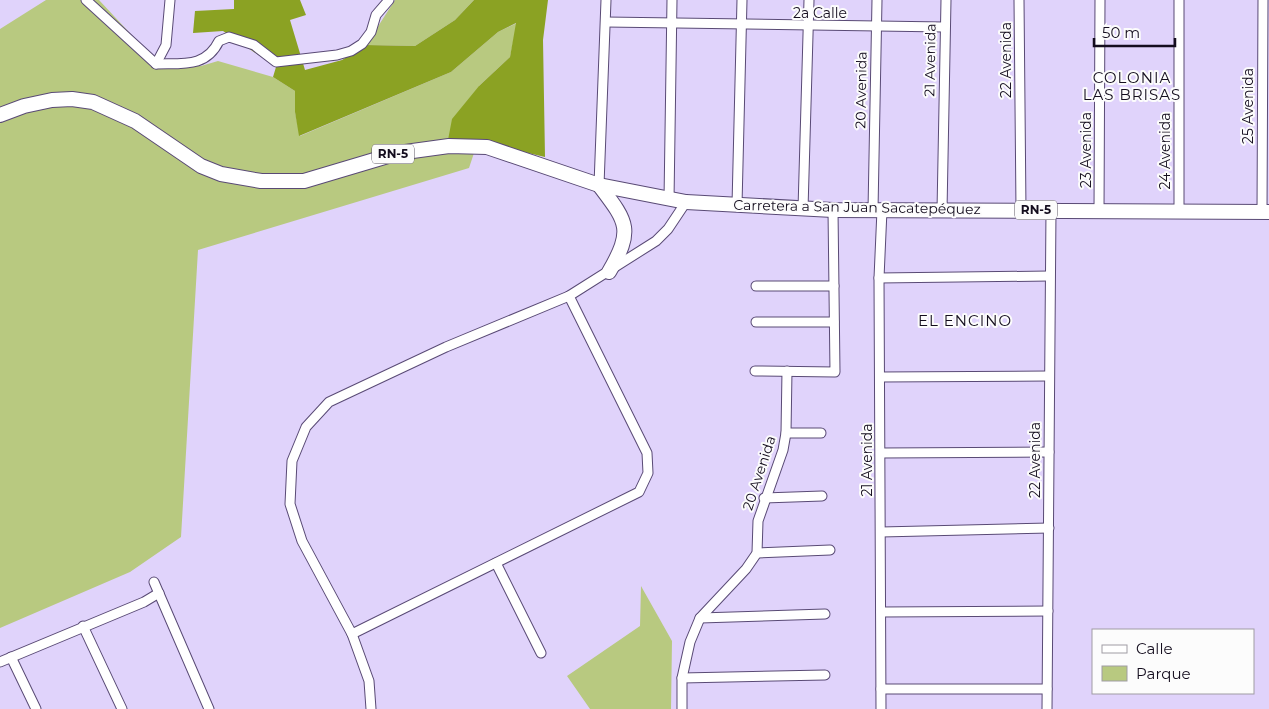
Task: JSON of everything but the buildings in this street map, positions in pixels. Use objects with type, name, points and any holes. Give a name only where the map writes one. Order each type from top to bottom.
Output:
[{"type":"main road","name":"Carretera a San Juan Sacatepéquez","points":[[0,115],[24,106],[52,100],[72,99],[93,102],[135,121],[201,166],[222,174],[247,180],[304,181],[398,153],[449,146],[487,147],[599,185],[686,202],[833,210],[1265,212]]},
{"type":"main road","points":[[599,185],[622,216],[625,227],[624,243],[609,272]]},
{"type":"street","points":[[86,0],[156,64],[189,63],[203,60],[214,51],[219,41],[229,37],[254,45],[276,62],[337,55],[350,51],[362,44],[372,32],[376,15],[389,0]]},
{"type":"street","points":[[156,64],[166,45],[170,0]]},
{"type":"street","points":[[599,185],[606,0]]},
{"type":"street","points":[[669,200],[672,0]]},
{"type":"street","points":[[737,205],[742,0]]},
{"type":"street","points":[[803,209],[809,0]]},
{"type":"street","name":"20 Avenida","points":[[877,0],[875,26],[878,210]]},
{"type":"street","name":"21 Avenida","points":[[942,211],[946,0]]},
{"type":"street","name":"22 Avenida","points":[[1019,0],[1021,210]]},
{"type":"street","name":"23 Avenida","points":[[1099,211],[1100,0]]},
{"type":"street","name":"24 Avenida","points":[[1179,0],[1179,211]]},
{"type":"street","name":"25 Avenida","points":[[1263,0],[1265,212]]},
{"type":"street","name":"2a Calle","points":[[606,22],[809,27],[944,27]]},
{"type":"street","points":[[371,709],[369,681],[352,634],[302,541],[290,504],[292,461],[306,427],[329,402],[446,347],[569,296],[656,241],[668,229],[686,202]]},
{"type":"street","points":[[755,371],[835,372],[833,210]]},
{"type":"street","name":"21 Avenida","points":[[878,210],[881,709]]},
{"type":"street","name":"22 Avenida","points":[[1047,709],[1050,210]]},
{"type":"street","points":[[879,278],[1049,276]]},
{"type":"street","points":[[756,286],[834,286]]},
{"type":"street","points":[[352,634],[639,492],[648,473],[647,453],[569,296]]},
{"type":"street","points":[[756,322],[834,322]]},
{"type":"street","name":"20 Avenida","points":[[757,553],[758,521],[764,498],[783,450],[786,433],[787,371]]},
{"type":"street","points":[[880,377],[1048,376]]},
{"type":"street","points":[[786,433],[821,433]]},
{"type":"street","points":[[880,452],[1049,452]]},
{"type":"street","points":[[764,498],[822,496]]},
{"type":"street","points":[[881,532],[1049,528]]},
{"type":"street","points":[[682,709],[682,678],[690,642],[700,618],[746,569],[757,553],[830,550]]},
{"type":"street","points":[[496,563],[541,653]]},
{"type":"street","points":[[154,582],[209,709]]},
{"type":"street","points":[[0,662],[144,602],[159,593]]},
{"type":"street","points":[[881,612],[1048,611]]},
{"type":"street","points":[[700,618],[825,614]]},
{"type":"street","points":[[83,626],[122,709]]},
{"type":"street","points":[[11,657],[36,709]]},
{"type":"street","points":[[682,678],[825,675]]},
{"type":"street","points":[[881,689],[1047,688]]},
{"type":"green space","points":[[46,0],[99,0],[155,60],[178,65],[201,66],[218,61],[273,77],[295,91],[295,112],[300,136],[451,72],[498,32],[517,23],[510,57],[479,86],[478,141],[469,168],[198,250],[181,537],[130,572],[0,628],[0,29]]},
{"type":"green space","points":[[234,0],[300,0],[306,15],[290,20],[305,70],[342,60],[366,45],[415,46],[455,20],[474,0],[548,0],[543,40],[545,157],[478,141],[448,140],[452,119],[479,86],[510,57],[516,23],[498,32],[451,72],[299,136],[295,112],[295,91],[273,77],[276,67],[223,31],[193,33],[195,11],[234,9]]},
{"type":"green space","points":[[395,0],[474,0],[455,20],[415,46],[366,45]]},
{"type":"green space","points":[[641,586],[672,641],[671,709],[590,709],[567,676],[640,626]]},
{"type":"district","name":"COLONIA LAS BRISAS","points":[[1132,86]]},
{"type":"district","name":"EL ENCINO","points":[[965,321]]}]
